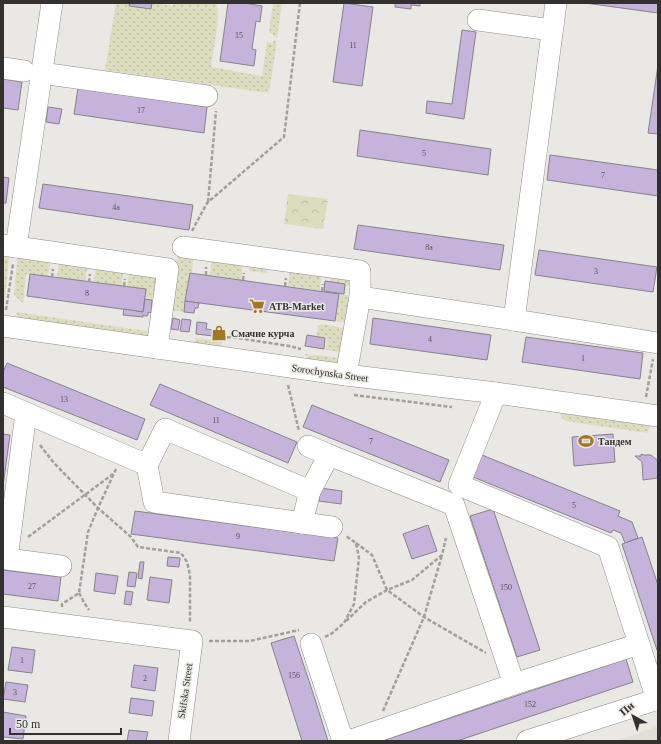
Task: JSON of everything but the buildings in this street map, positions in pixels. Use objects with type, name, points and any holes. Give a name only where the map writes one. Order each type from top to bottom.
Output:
[{"type":"street","points":[[52,3],[33,72],[9,246],[168,269],[157,348]]},
{"type":"street","points":[[514,320],[556,3]]},
{"type":"street","points":[[478,20],[552,30]]},
{"type":"street","points":[[3,68],[207,96]]},
{"type":"street","points":[[183,247],[360,271],[360,297],[346,375]]},
{"type":"street","points":[[360,297],[657,343]]},
{"type":"street","name":"Sorochynska Street","points":[[3,327],[346,375],[496,393],[650,415]]},
{"type":"street","points":[[496,393],[458,484],[454,505],[511,675]]},
{"type":"street","points":[[3,403],[26,419],[134,459],[154,502],[332,527]]},
{"type":"street","points":[[26,419],[6,559],[60,566]]},
{"type":"street","points":[[134,459],[165,429],[310,491]]},
{"type":"street","points":[[308,446],[454,505]]},
{"type":"street","points":[[302,522],[310,491],[329,455]]},
{"type":"street","points":[[458,484],[608,547],[657,700],[527,741]]},
{"type":"street","points":[[3,617],[192,641]]},
{"type":"street","name":"Skifska Street","points":[[179,741],[192,641]]},
{"type":"street","points":[[311,644],[343,741]]},
{"type":"street","points":[[349,741],[373,733],[511,675],[639,644]]},
{"type":"path","points":[[183,247],[208,202],[284,137],[300,3]]},
{"type":"path","points":[[207,96],[217,99],[208,202]]},
{"type":"path","points":[[3,327],[9,246]]},
{"type":"path","points":[[650,415],[657,343]]},
{"type":"path","points":[[288,385],[300,435],[308,446]]},
{"type":"path","points":[[26,419],[54,463],[86,494],[98,508],[131,537],[138,546],[181,553],[187,562],[190,575],[189,620],[192,641],[250,640],[299,630],[311,644],[331,634],[366,602],[387,590],[412,580],[442,555]]},
{"type":"path","points":[[7,552],[134,459]]},
{"type":"path","points":[[60,624],[62,604],[79,594],[88,532],[98,508],[114,473],[134,459]]},
{"type":"path","points":[[332,527],[372,555],[387,590],[424,617],[511,675]]},
{"type":"path","points":[[373,733],[424,617],[447,533]]},
{"type":"path","points":[[344,623],[354,604],[359,558],[356,543]]},
{"type":"shaded area","points":[[658,726],[658,741],[616,741]]},
{"type":"green space","points":[[116,3],[130,3],[130,6],[151,9],[152,3],[173,6],[173,3],[216,3],[218,16],[211,67],[262,76],[267,42],[273,43],[274,40],[277,41],[269,93],[105,70]]},
{"type":"green space","points":[[273,3],[282,3],[277,38],[269,32]]},
{"type":"green space","points":[[288,194],[328,199],[323,229],[284,224]]},
{"type":"green space","points":[[3,249],[10,250],[4,305],[3,304]]},
{"type":"green space","points":[[18,251],[51,256],[48,276],[26,274],[23,303],[14,295]]},
{"type":"green space","points":[[194,251],[192,273],[190,273],[184,312],[169,310],[177,260],[182,253]]},
{"type":"green space","points":[[212,254],[243,259],[241,280],[210,275]]},
{"type":"green space","points":[[60,258],[88,262],[85,281],[57,277]]},
{"type":"green space","points":[[249,260],[266,268],[267,273],[249,271]]},
{"type":"green space","points":[[96,263],[124,267],[121,286],[94,282]]},
{"type":"green space","points":[[130,267],[159,276],[155,299],[145,297],[146,289],[127,287]]},
{"type":"green space","points":[[290,271],[321,275],[320,291],[288,286]]},
{"type":"green space","points":[[331,271],[346,273],[352,284],[345,286],[345,284],[330,282]]},
{"type":"green space","points":[[339,294],[354,296],[346,323],[335,321]]},
{"type":"green space","points":[[16,312],[153,332],[146,339],[18,320]]},
{"type":"green space","points":[[321,324],[349,329],[345,353],[326,350],[327,338],[316,337],[318,326]]},
{"type":"green space","points":[[195,338],[222,341],[221,350],[194,346]]},
{"type":"green space","points":[[305,354],[341,358],[341,362],[335,365],[307,359]]},
{"type":"green space","points":[[559,410],[651,424],[647,433],[566,421],[562,418]]},
{"type":"place","name":"ATB-Market","points":[[257,306]]},
{"type":"place","name":"Смачне курча","points":[[219,333]]},
{"type":"place","name":"Тандем","points":[[586,441]]}]
